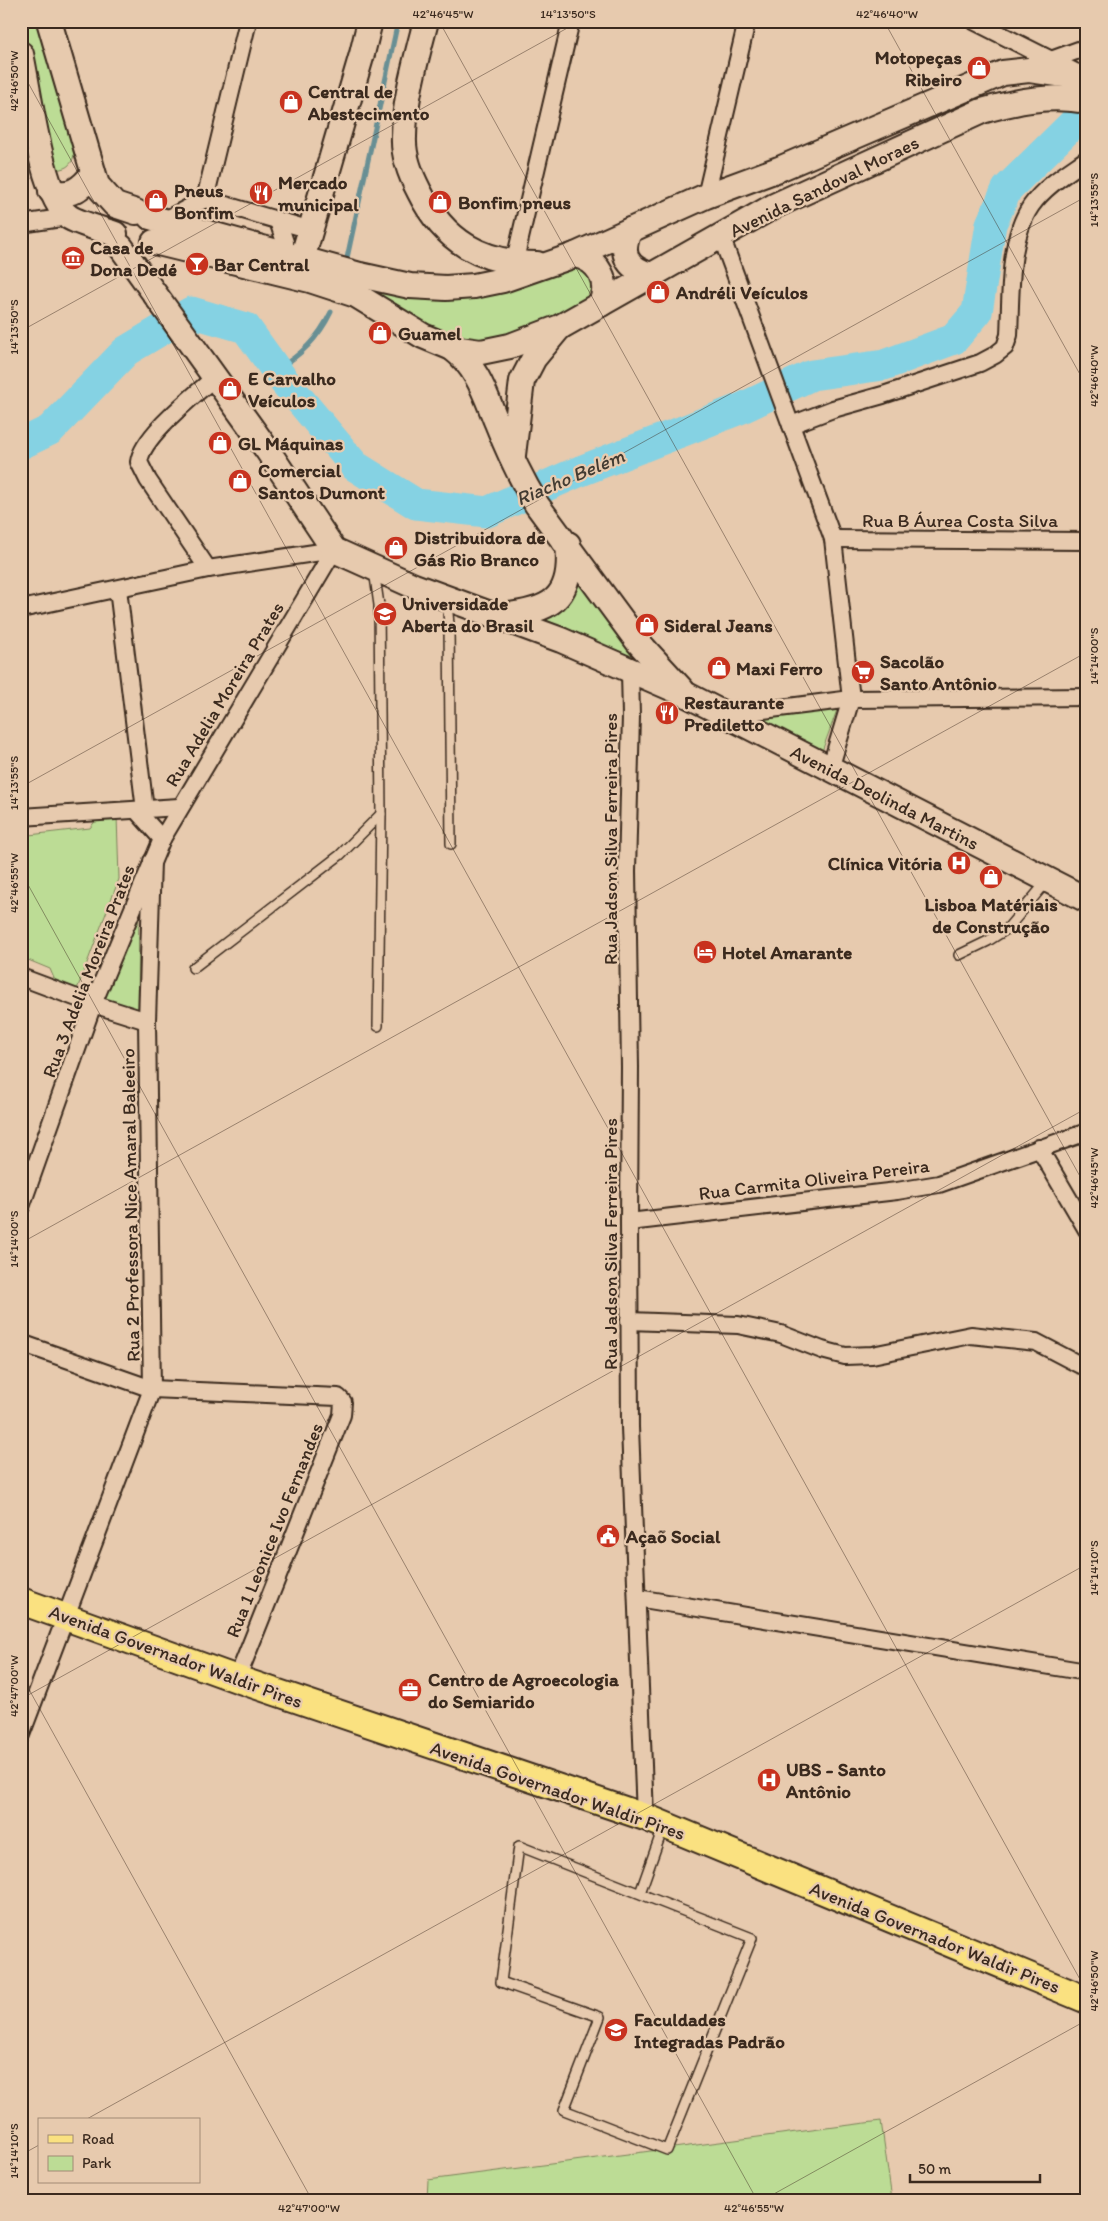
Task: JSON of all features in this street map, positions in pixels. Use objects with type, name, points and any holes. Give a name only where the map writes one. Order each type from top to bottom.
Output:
[{"type":"main road","points":[[48,21],[92,175],[109,200],[151,228]]},
{"type":"main road","points":[[304,264],[311,230],[370,21]]},
{"type":"main road","points":[[426,21],[404,125],[404,146],[408,168],[430,214],[454,238],[469,248],[489,257],[514,264],[546,265]]},
{"type":"main road","points":[[21,54],[25,92],[51,191],[68,217],[118,240],[137,253],[151,228]]},
{"type":"main road","name":"Avenida Sandoval Moraes","points":[[358,285],[446,288],[474,286],[503,280],[575,254],[706,196],[779,169],[1003,73],[1029,70],[1086,89]]},
{"type":"main road","name":"Avenida Sandoval Moraes","points":[[151,228],[304,264],[358,285],[423,336],[452,348],[481,352],[496,350],[560,327],[774,206],[982,111],[1011,102],[1043,98],[1086,89]]},
{"type":"main road","points":[[51,191],[60,194],[72,193],[85,184],[92,175]]},
{"type":"main road","points":[[118,240],[119,220],[129,213],[151,228]]},
{"type":"main road","name":"Avenida Sandoval Moraes","points":[[151,228],[304,264]]},
{"type":"main road","name":"Avenida Deolinda Martins","points":[[151,228],[156,293]]},
{"type":"main road","points":[[630,230],[625,241],[625,252],[631,265],[636,271],[651,275]]},
{"type":"main road","name":"Avenida Deolinda Martins","points":[[118,240],[268,451],[334,550],[374,570],[561,640],[686,695],[1087,900]]},
{"type":"main road","points":[[575,254],[584,256],[602,272],[605,286],[601,304]]},
{"type":"main road","points":[[513,460],[516,417],[522,381],[534,358],[560,327]]},
{"type":"main road","points":[[452,348],[464,358],[477,374],[523,483],[537,505],[568,544],[638,642],[686,695]]},
{"type":"main road","points":[[496,616],[535,611],[550,603],[563,590],[570,564],[568,544]]},
{"type":"main road","name":"Avenida Governador Waldir Pires","points":[[21,1601],[236,1679],[654,1822],[1087,2000]]},
{"type":"street","points":[[205,199],[248,21]]},
{"type":"street","points":[[514,264],[571,21]]},
{"type":"street","points":[[706,196],[747,21]]},
{"type":"street","points":[[974,21],[1051,60],[1086,89]]},
{"type":"street","points":[[1051,60],[1087,47]]},
{"type":"street","points":[[791,425],[834,409],[980,363],[995,355],[1005,346],[1009,334],[1015,247],[1019,228],[1031,206],[1050,186],[1087,159]]},
{"type":"street","points":[[151,228],[205,199],[311,230]]},
{"type":"street","points":[[21,224],[68,217]]},
{"type":"street","points":[[278,221],[285,242],[304,264]]},
{"type":"street","points":[[721,236],[833,539],[852,699],[830,769]]},
{"type":"street","points":[[208,569],[148,480],[140,462],[147,443],[179,409],[215,378]]},
{"type":"street","name":"Rua B Áurea Costa Silva","points":[[833,539],[1087,541]]},
{"type":"street","points":[[21,609],[208,569],[334,550]]},
{"type":"street","name":"Rua Adelia Moreira Prates","points":[[152,861],[179,807],[334,550]]},
{"type":"street","points":[[118,589],[141,810],[162,839]]},
{"type":"street","name":"Rua Jadson Silva Ferreira Pires","points":[[630,671],[631,716],[627,871],[630,1067],[628,1222],[630,1427],[636,1598],[654,1822]]},
{"type":"street","points":[[724,715],[852,699],[1087,697]]},
{"type":"street","points":[[21,817],[179,807]]},
{"type":"street","name":"Rua 3 Adelia Moreira Prates","points":[[21,1208],[93,1004],[152,861]]},
{"type":"street","name":"Rua 2 Professora Nice Amaral Baleeiro","points":[[152,861],[147,1021],[152,1389]]},
{"type":"street","points":[[21,977],[93,1004],[147,1021]]},
{"type":"street","name":"Rua Carmita Oliveira Pereira","points":[[628,1222],[897,1192],[939,1184],[1087,1132]]},
{"type":"street","points":[[1039,1148],[1085,1223]]},
{"type":"street","points":[[629,1321],[738,1325],[781,1334],[822,1350],[845,1356],[872,1355],[971,1335],[1036,1342],[1080,1365],[1087,1365]]},
{"type":"street","points":[[21,1343],[152,1389],[21,1735]]},
{"type":"street","name":"Rua 1 Leonice Ivo Fernandes","points":[[152,1389],[338,1397],[343,1402],[342,1415],[236,1679]]},
{"type":"street","points":[[636,1598],[1087,1672]]},
{"type":"lane","points":[[374,570],[379,605],[381,814],[378,1026]]},
{"type":"lane","points":[[447,598],[449,625],[451,844]]},
{"type":"lane","points":[[194,968],[340,855],[381,814]]},
{"type":"lane","points":[[960,955],[1007,929],[1048,880]]},
{"type":"lane","points":[[640,1893],[654,1822]]},
{"type":"lane","points":[[519,1846],[640,1893],[752,1938],[667,2150],[564,2110],[600,2017],[501,1982],[519,1846]]},
{"type":"green space","points":[[21,21],[40,21],[74,155],[69,165],[61,169],[53,170],[47,164],[21,38]]},
{"type":"green space","points":[[287,260],[417,293],[576,265],[590,278],[592,287],[584,302],[516,332],[490,340],[455,343]]},
{"type":"green space","points":[[575,578],[651,668],[540,617]]},
{"type":"green space","points":[[837,710],[821,754],[743,716]]},
{"type":"green space","points":[[99,816],[117,816],[119,879],[76,992],[56,983],[50,969],[21,957],[21,830],[29,835],[90,828]]},
{"type":"green space","points":[[139,880],[138,1026],[95,1014]]},
{"type":"green space","points":[[881,2121],[892,2200],[427,2200],[428,2180]]},
{"type":"waterway","points":[[347,258],[398,21]]},
{"type":"waterway","name":"Riacho Belém","points":[[21,444],[50,430],[126,351],[191,312],[246,328],[284,381],[355,466],[416,504],[487,512],[578,472],[742,408],[812,375],[884,365],[954,339],[977,312],[991,224],[1007,189],[1086,111]]},
{"type":"waterway","points":[[276,370],[308,346],[331,312]]},
{"type":"place","name":"Motopeças Ribeiro","points":[[979,68]]},
{"type":"place","name":"Central de Abestecimento","points":[[291,102]]},
{"type":"place","name":"Mercado municipal","points":[[261,193]]},
{"type":"place","name":"Pneus Bonfim","points":[[156,201]]},
{"type":"place","name":"Bonfim pneus","points":[[440,202]]},
{"type":"place","name":"Casa de Dona Dedé","points":[[73,258]]},
{"type":"place","name":"Bar Central","points":[[197,264]]},
{"type":"place","name":"Andréli Veículos","points":[[658,292]]},
{"type":"place","name":"Guamel","points":[[380,333]]},
{"type":"place","name":"E Carvalho Veículos","points":[[230,389]]},
{"type":"place","name":"GL Máquinas","points":[[220,443]]},
{"type":"place","name":"Comercial Santos Dumont","points":[[240,481]]},
{"type":"place","name":"Distribuidora de Gás Rio Branco","points":[[396,548]]},
{"type":"place","name":"Universidade Aberta do Brasil","points":[[385,614]]},
{"type":"place","name":"Sideral Jeans","points":[[647,625]]},
{"type":"place","name":"Maxi Ferro","points":[[719,668]]},
{"type":"place","name":"Sacolão Santo Antônio","points":[[863,672]]},
{"type":"place","name":"Restaurante Prediletto","points":[[667,713]]},
{"type":"place","name":"Clínica Vitória","points":[[959,863]]},
{"type":"place","name":"Lisboa Matériais de Construção","points":[[991,877]]},
{"type":"place","name":"Hotel Amarante","points":[[705,952]]},
{"type":"place","name":"Açaõ Social","points":[[608,1536]]},
{"type":"place","name":"Centro de Agroecologia do Semiarido","points":[[410,1690]]},
{"type":"place","name":"UBS - Santo Antônio","points":[[769,1780]]},
{"type":"place","name":"Faculdades Integradas Padrão","points":[[616,2030]]}]
